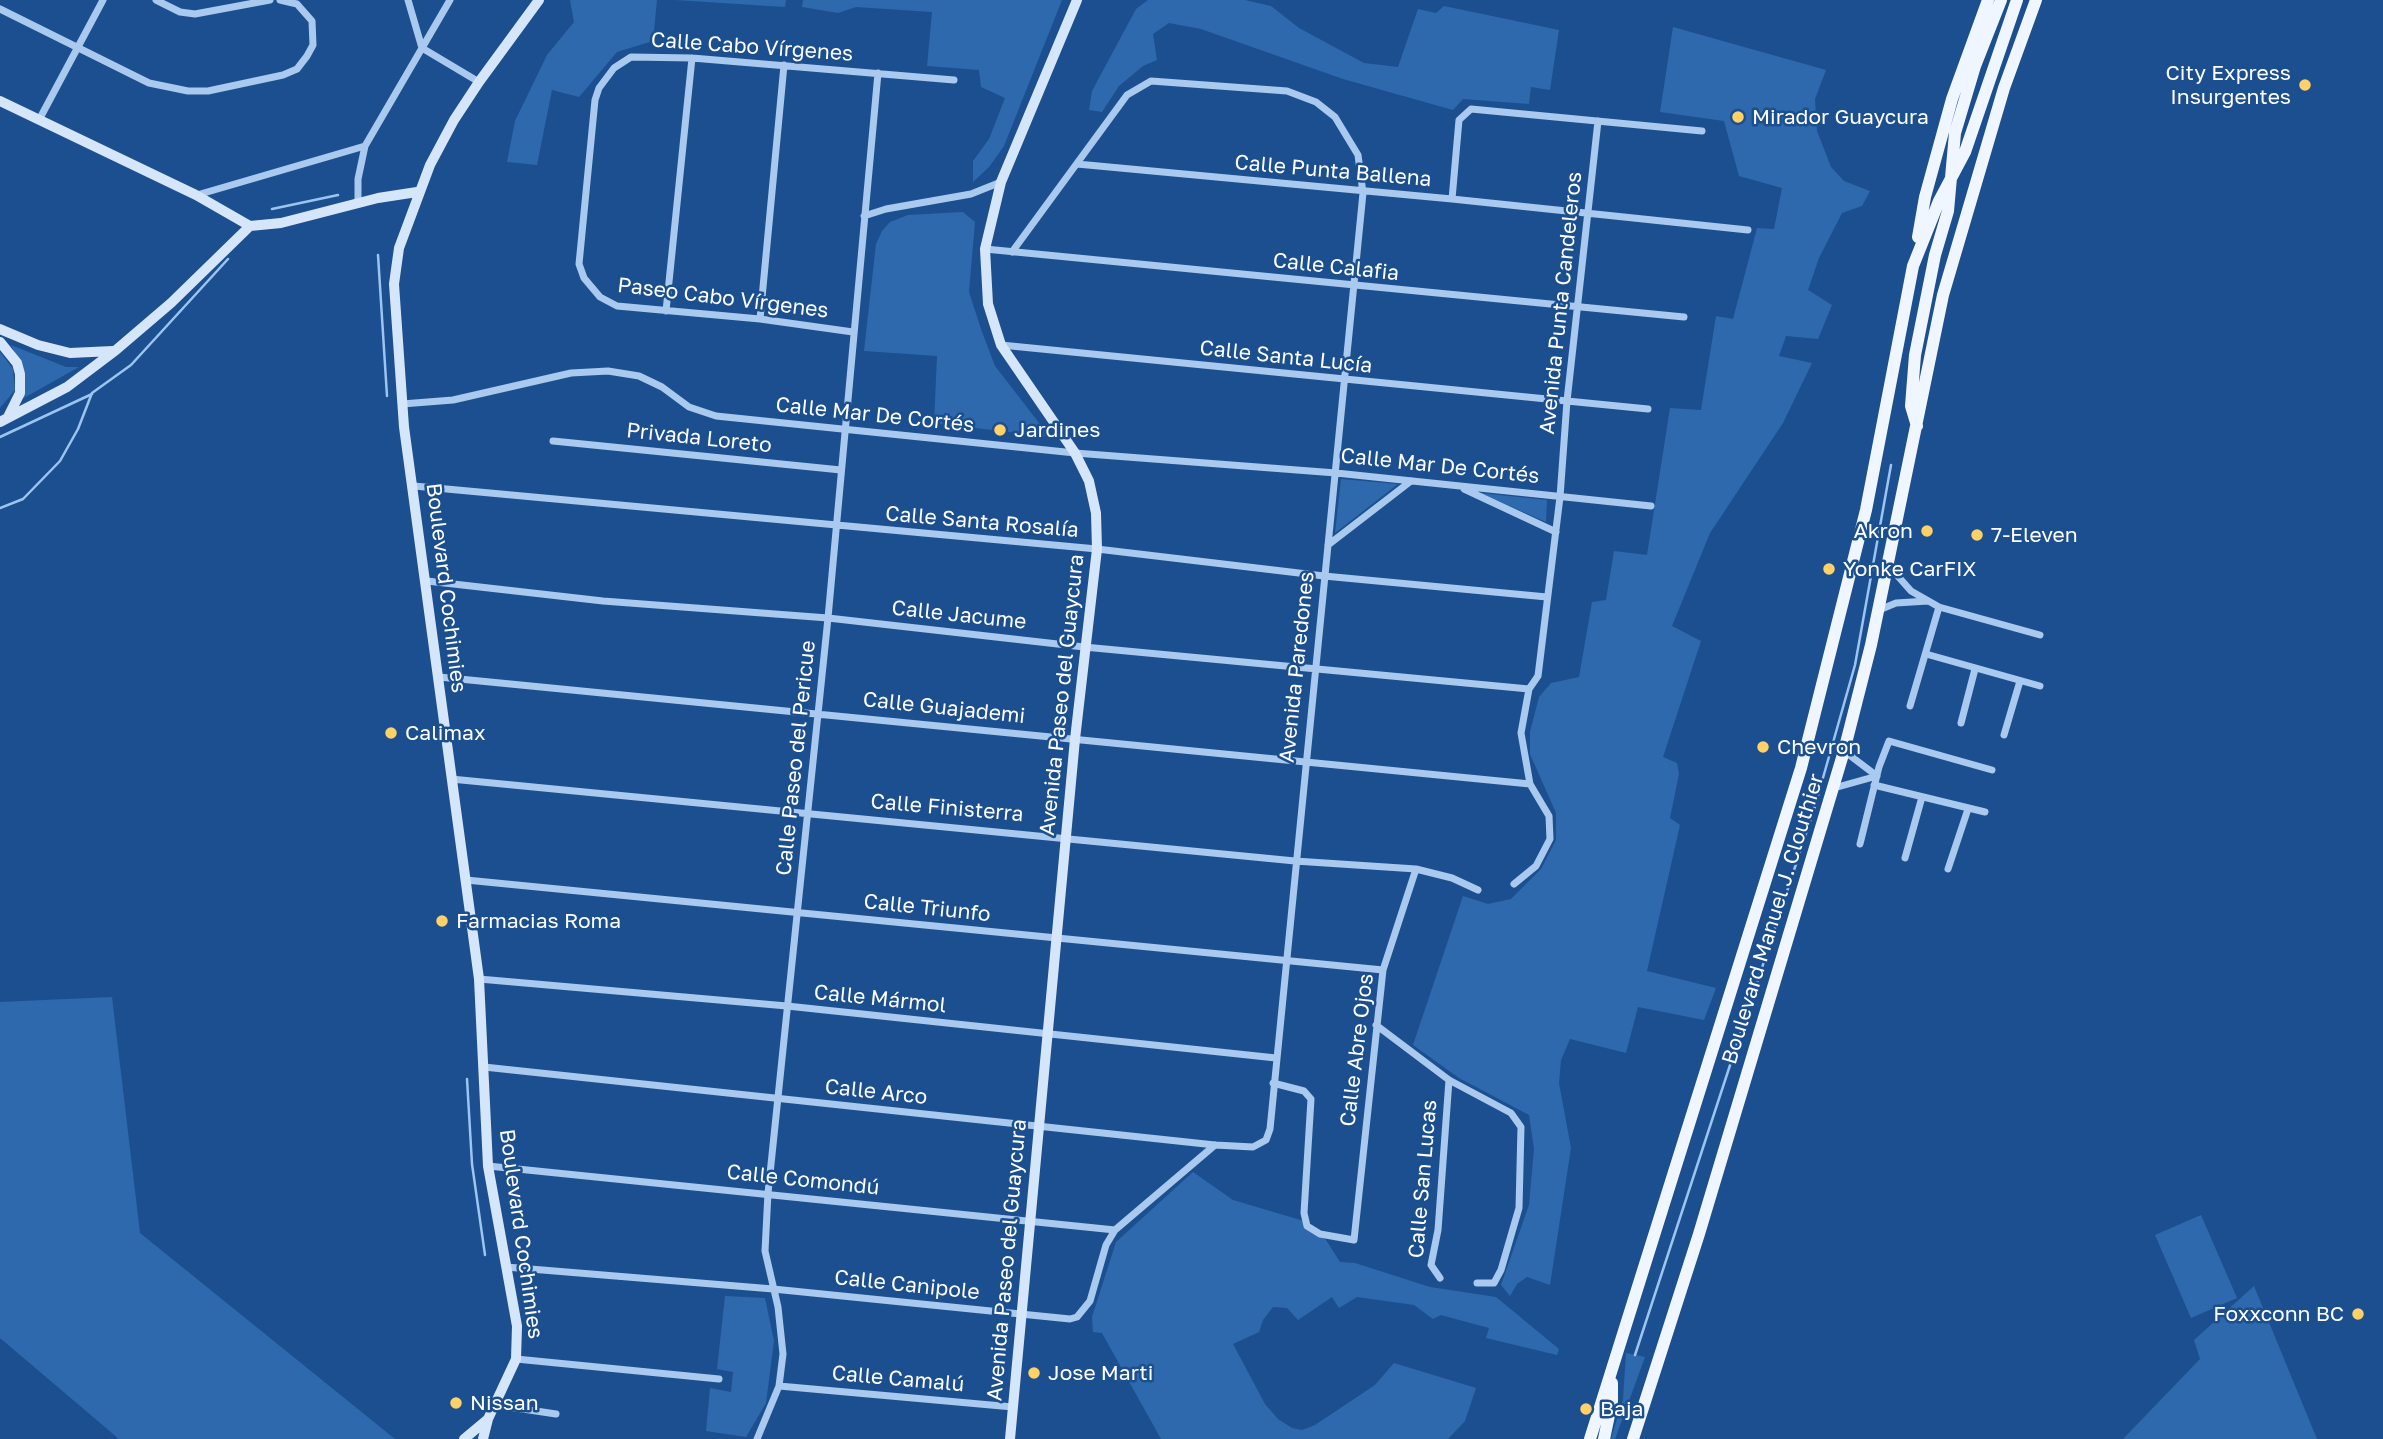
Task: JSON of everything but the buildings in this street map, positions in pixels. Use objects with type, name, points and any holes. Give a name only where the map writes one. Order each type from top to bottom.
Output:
[{"type":"main road","points":[[1913,266],[1933,168],[1952,99],[1989,0]]},
{"type":"main road","points":[[1917,430],[1911,407],[1914,365],[1933,266],[1948,211],[1959,121],[1975,66],[2001,0]]},
{"type":"main road","name":"Boulevard Manuel J. Clouthier","points":[[1590,1439],[1801,768],[1866,510],[1913,266],[1965,152],[2017,0]]},
{"type":"main road","name":"Boulevard Manuel J. Clouthier","points":[[1633,1439],[1844,751],[1888,565],[1943,295],[2004,88],[2036,0]]},
{"type":"main road","points":[[2031,17],[2043,0]]},
{"type":"main road","name":"Boulevard Manuel J. Clouthier","points":[[1604,1439],[1612,1401],[1611,1376]]},
{"type":"street","points":[[39,120],[103,0]]},
{"type":"street","points":[[156,0],[180,12],[195,14],[270,0]]},
{"type":"street","points":[[0,9],[149,83],[188,91],[208,91],[283,75],[296,69],[313,45],[312,21],[297,4],[280,0]]},
{"type":"street","points":[[408,0],[422,48],[479,82]]},
{"type":"street","points":[[358,204],[358,179],[365,146],[450,0]]},
{"type":"street","name":"Boulevard Cochimies","points":[[488,1419],[516,1359],[517,1326],[488,1166],[479,979],[467,880],[450,779],[402,404],[394,284],[399,248],[418,192],[454,120],[539,0]]},
{"type":"street","name":"Avenida Paseo del Guaycura","points":[[1010,1439],[1075,739],[1097,549],[1094,498],[1075,453],[1001,345],[988,304],[985,249],[1001,182],[1077,0]]},
{"type":"street","name":"Calle Cabo Vírgenes","points":[[593,290],[579,264],[595,100],[599,88],[614,68],[631,57],[692,58],[954,80]]},
{"type":"street","points":[[666,311],[692,58]]},
{"type":"street","points":[[760,319],[784,65]]},
{"type":"street","name":"Calle Paseo del Pericue","points":[[757,1439],[779,1385],[783,1354],[765,1251],[768,1193],[828,618],[878,74]]},
{"type":"street","name":"Avenida Paredones","points":[[1077,164],[1128,95],[1141,84],[1159,81],[1287,90],[1316,102],[1335,117],[1358,155],[1363,193],[1270,1129],[1264,1143]]},
{"type":"street","points":[[0,101],[196,195],[250,226]]},
{"type":"street","points":[[1452,199],[1459,120],[1471,109],[1702,131]]},
{"type":"street","name":"Avenida Punta Candeleros","points":[[1514,884],[1536,866],[1550,839],[1549,816],[1530,784],[1521,733],[1529,690],[1538,676],[1560,497],[1567,401],[1598,121]]},
{"type":"street","points":[[196,195],[365,146]]},
{"type":"street","points":[[1012,252],[1077,164]]},
{"type":"street","name":"Calle Punta Ballena","points":[[1077,164],[1587,212],[1748,230]]},
{"type":"street","points":[[864,216],[971,194],[1001,182]]},
{"type":"street","points":[[3,420],[67,387],[116,350],[171,303],[250,226],[297,220],[418,192]]},
{"type":"street","name":"Calle Calafia","points":[[985,249],[1684,317]]},
{"type":"street","name":"Paseo Cabo Vírgenes","points":[[593,290],[607,303],[617,306],[760,319],[853,332]]},
{"type":"street","points":[[0,329],[38,345],[70,353],[116,350]]},
{"type":"street","points":[[0,342],[16,363],[20,374],[20,393],[3,420]]},
{"type":"street","name":"Calle Santa Lucía","points":[[1001,345],[1648,409]]},
{"type":"street","name":"Calle Mar De Cortés","points":[[402,404],[453,400],[571,373],[608,371],[639,376],[704,414],[1075,453],[1336,473],[1651,506]]},
{"type":"street","name":"Privada Loreto","points":[[553,441],[841,470]]},
{"type":"street","points":[[1328,545],[1412,481]]},
{"type":"street","name":"Calle Santa Rosalía","points":[[414,486],[1097,549],[1324,576],[1547,597]]},
{"type":"street","points":[[1458,486],[1556,532]]},
{"type":"street","points":[[1888,565],[1911,591],[1939,607],[2040,635]]},
{"type":"street","name":"Calle Jacume","points":[[426,581],[603,601],[828,618],[1084,647],[1315,667],[1529,690]]},
{"type":"street","points":[[1878,610],[1896,603],[1929,601]]},
{"type":"street","points":[[1910,706],[1939,607]]},
{"type":"street","points":[[1926,654],[2040,686]]},
{"type":"street","points":[[1961,723],[1975,668]]},
{"type":"street","name":"Calle Guajademi","points":[[439,677],[1530,784]]},
{"type":"street","points":[[2004,735],[2020,681]]},
{"type":"street","points":[[1860,844],[1874,785],[1889,741],[1992,770]]},
{"type":"street","points":[[1844,751],[1877,776]]},
{"type":"street","points":[[1833,788],[1877,776]]},
{"type":"street","name":"Calle Finisterra","points":[[450,779],[1295,861],[1416,869],[1451,878],[1478,890]]},
{"type":"street","points":[[1874,785],[1985,812]]},
{"type":"street","points":[[1905,858],[1922,797]]},
{"type":"street","points":[[1948,869],[1968,808]]},
{"type":"street","name":"Calle Abre Ojos","points":[[1273,1083],[1304,1091],[1311,1099],[1304,1221],[1311,1230],[1354,1240],[1383,970],[1416,869]]},
{"type":"street","name":"Calle Triunfo","points":[[467,880],[798,911],[1056,940],[1383,970]]},
{"type":"street","name":"Calle Mármol","points":[[479,979],[788,1006],[1276,1058]]},
{"type":"street","points":[[1376,1026],[1449,1080],[1511,1113],[1521,1127],[1519,1208],[1501,1270],[1494,1283],[1477,1283]]},
{"type":"street","name":"Calle Arco","points":[[484,1067],[1215,1145],[1252,1147],[1264,1143]]},
{"type":"street","name":"Calle San Lucas","points":[[1440,1278],[1431,1265],[1438,1230],[1449,1080]]},
{"type":"street","name":"Calle Canipole","points":[[506,1267],[773,1289],[1063,1319],[1077,1317],[1090,1301],[1106,1245],[1115,1230],[1215,1145]]},
{"type":"street","name":"Calle Comondú","points":[[488,1166],[1115,1230]]},
{"type":"street","points":[[516,1359],[719,1379]]},
{"type":"street","name":"Calle Camalú","points":[[779,1385],[1013,1407]]},
{"type":"street","points":[[496,1405],[556,1414]]},
{"type":"street","points":[[464,1439],[488,1419]]},
{"type":"street","points":[[483,1439],[488,1419]]},
{"type":"shaded area","points":[[570,0],[657,0],[653,41],[617,52],[579,97],[552,90],[537,165],[507,162],[515,121],[547,55],[574,22]]},
{"type":"shaded area","points":[[675,0],[786,0],[785,7]]},
{"type":"shaded area","points":[[803,0],[1062,0],[1004,146],[989,167],[973,182],[973,161],[989,139],[1005,98],[981,87],[979,70],[927,66],[932,12],[856,7],[838,13],[802,7]]},
{"type":"shaded area","points":[[1148,0],[1245,0],[1271,6],[1299,28],[1364,63],[1398,67],[1418,9],[1436,13],[1444,6],[1559,30],[1550,90],[1531,87],[1529,104],[1463,99],[1453,110],[1343,79],[1201,29],[1169,23],[1153,34],[1157,60],[1143,66],[1119,86],[1102,112],[1089,110],[1092,91],[1136,9]]},
{"type":"shaded area","points":[[1673,27],[1826,70],[1815,99],[1817,131],[1831,167],[1844,181],[1870,191],[1862,206],[1842,213],[1819,258],[1808,290],[1832,305],[1818,339],[1786,336],[1779,356],[1812,363],[1783,423],[1710,533],[1672,626],[1701,641],[1663,757],[1677,763],[1679,774],[1670,818],[1680,825],[1647,971],[1716,988],[1704,1020],[1638,1007],[1626,1053],[1570,1039],[1561,1060],[1559,1083],[1571,1148],[1550,1285],[1527,1277],[1517,1284],[1510,1296],[1501,1285],[1529,1205],[1534,1149],[1529,1115],[1459,1078],[1413,1045],[1463,896],[1488,904],[1511,899],[1541,869],[1556,840],[1556,813],[1530,754],[1530,732],[1539,697],[1551,683],[1579,677],[1592,602],[1606,600],[1614,551],[1647,555],[1670,408],[1701,410],[1716,316],[1733,319],[1757,228],[1774,229],[1782,188],[1739,176],[1724,121],[1660,112]]},
{"type":"shaded area","points":[[963,212],[975,222],[969,292],[995,366],[1050,437],[934,423],[937,356],[864,351],[876,244],[882,231],[890,222],[908,215]]},
{"type":"shaded area","points":[[11,345],[66,367],[79,367],[22,399],[23,368]]},
{"type":"shaded area","points":[[0,352],[13,369],[15,390],[0,408]]},
{"type":"shaded area","points":[[1341,479],[1398,484],[1335,533]]},
{"type":"shaded area","points":[[1480,493],[1547,500],[1546,522]]},
{"type":"shaded area","points":[[112,997],[140,1233],[395,1439],[119,1439],[0,1338],[0,1002]]},
{"type":"shaded area","points":[[1193,1172],[1233,1200],[1304,1221],[1326,1240],[1340,1262],[1355,1263],[1430,1287],[1496,1297],[1559,1349],[1557,1355],[1486,1338],[1489,1328],[1441,1315],[1433,1319],[1414,1305],[1357,1297],[1339,1308],[1332,1297],[1298,1320],[1287,1308],[1273,1307],[1263,1320],[1259,1332],[1233,1344],[1265,1404],[1278,1419],[1292,1428],[1302,1430],[1315,1425],[1375,1385],[1394,1363],[1476,1388],[1465,1421],[1448,1439],[1161,1439],[1102,1333],[1093,1332],[1092,1317],[1116,1242]]},
{"type":"shaded area","points":[[2201,1215],[2237,1298],[2191,1318],[2155,1235]]},
{"type":"shaded area","points":[[2254,1286],[2317,1439],[2123,1439],[2200,1359],[2194,1340]]},
{"type":"shaded area","points":[[725,1296],[765,1298],[774,1341],[766,1403],[746,1437],[706,1431],[710,1388],[731,1392],[733,1372],[717,1369]]},
{"type":"shaded area","points":[[1626,1353],[1645,1357],[1615,1439],[1611,1439],[1623,1399]]},
{"type":"waterway","points":[[272,209],[338,195]]},
{"type":"waterway","points":[[378,255],[387,396]]},
{"type":"waterway","points":[[0,508],[23,499],[60,461],[78,429],[92,393],[131,365],[228,259]]},
{"type":"waterway","points":[[0,437],[92,394]]},
{"type":"waterway","points":[[1635,1355],[1815,806],[1855,665],[1891,465]]},
{"type":"waterway","points":[[467,1079],[472,1164],[485,1255]]},
{"type":"place","name":"City Express Insurgentes","points":[[2305,85]]},
{"type":"place","name":"Mirador Guaycura","points":[[1738,117]]},
{"type":"place","name":"Jardines","points":[[1000,430]]},
{"type":"place","name":"Akron","points":[[1927,531]]},
{"type":"place","name":"7-Eleven","points":[[1977,535]]},
{"type":"place","name":"Yonke CarFIX","points":[[1829,569]]},
{"type":"place","name":"Calimax","points":[[391,733]]},
{"type":"place","name":"Chevron","points":[[1763,747]]},
{"type":"place","name":"Farmacias Roma","points":[[442,921]]},
{"type":"place","name":"Foxxconn BC","points":[[2358,1314]]},
{"type":"place","name":"Jose Marti","points":[[1034,1373]]},
{"type":"place","name":"Nissan","points":[[456,1403]]},
{"type":"place","name":"Baja","points":[[1586,1409]]}]
